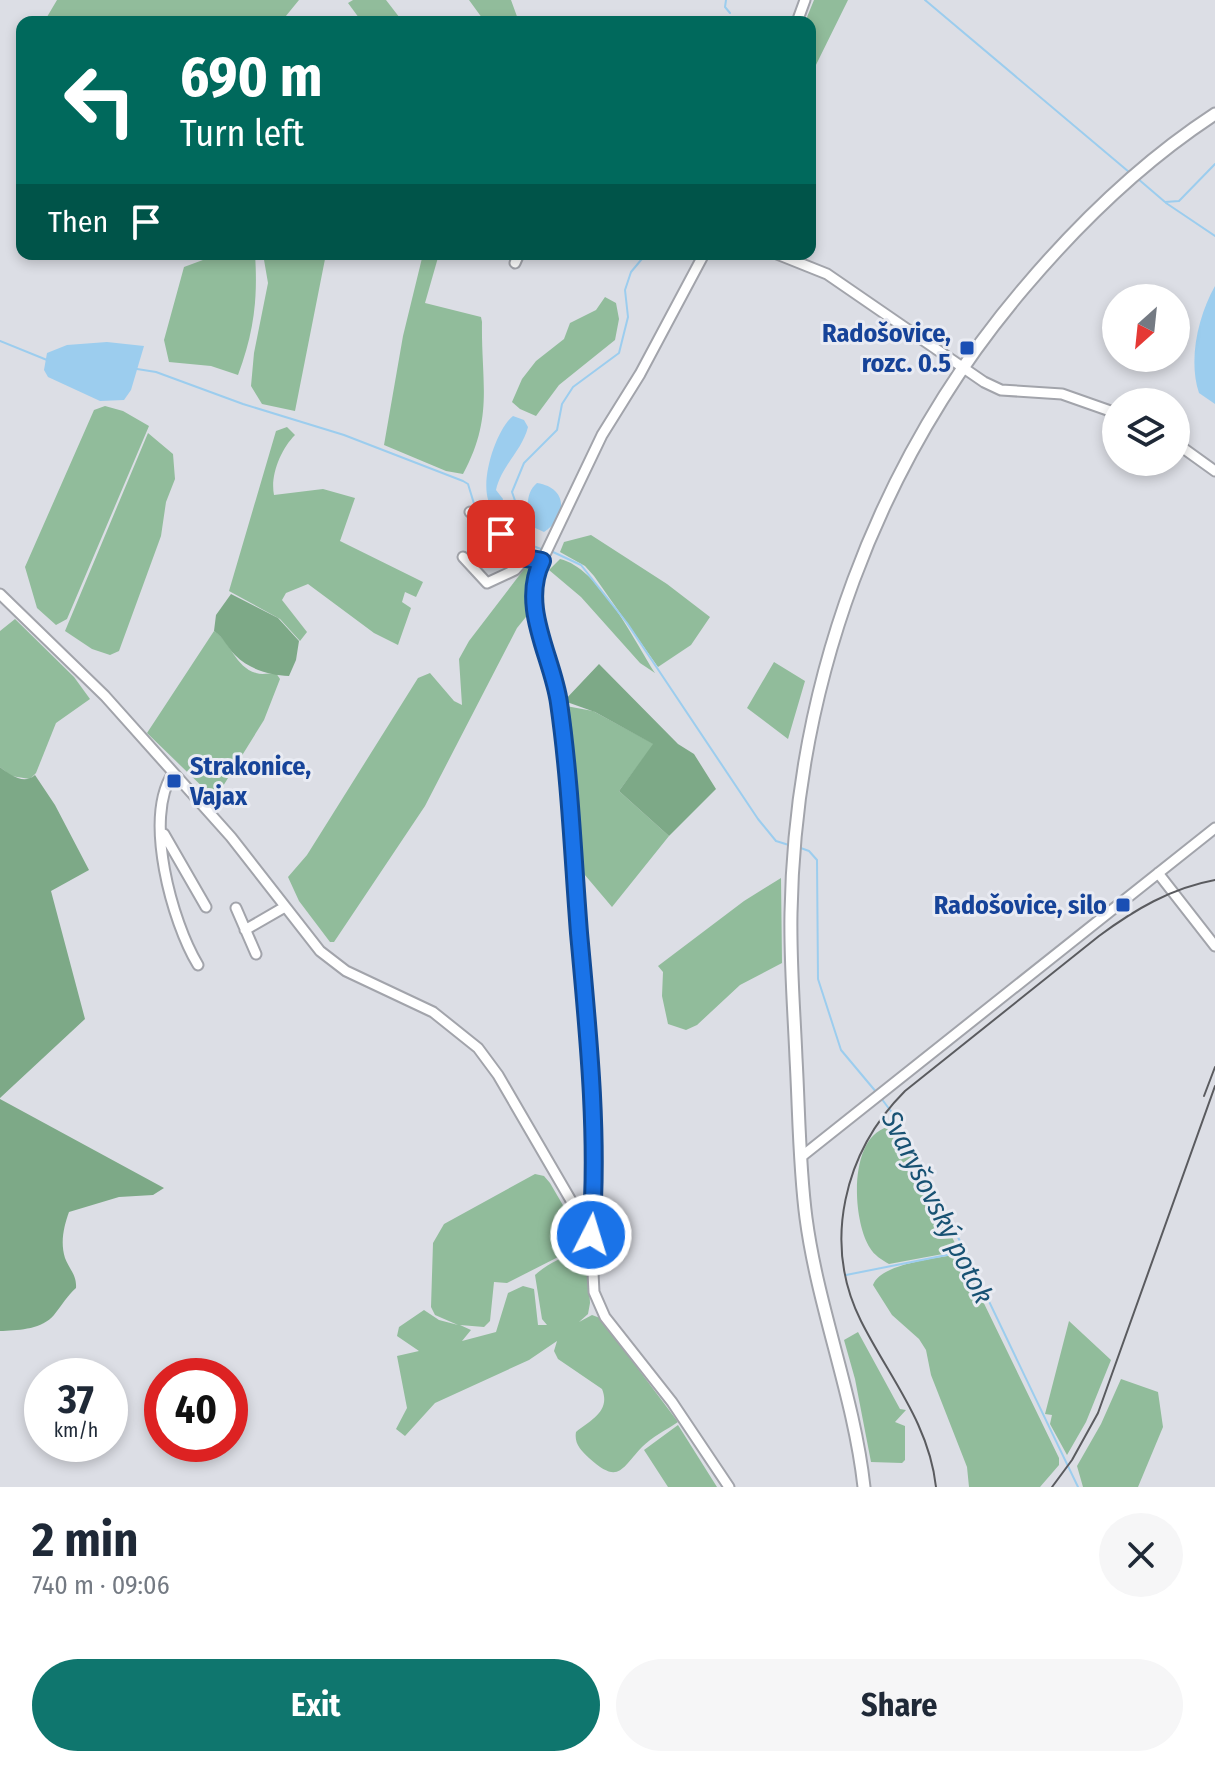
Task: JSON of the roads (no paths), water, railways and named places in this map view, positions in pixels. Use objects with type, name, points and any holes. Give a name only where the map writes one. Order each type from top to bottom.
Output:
[{"type":"main road","points":[[864,1487],[855,1430],[809,1238],[801,1157],[791,916],[795,841],[813,717],[831,646],[853,577],[896,480],[962,369],[999,317],[1054,252],[1144,168],[1215,114]]},
{"type":"street","points":[[701,260],[640,374],[602,435],[542,561],[534,591],[536,618],[559,700],[584,991],[595,1195],[591,1235],[594,1292],[605,1317],[672,1402],[729,1487]]},
{"type":"street","points":[[792,260],[827,274],[962,369],[1001,390],[1062,394],[1102,408]]},
{"type":"street","points":[[1190,453],[1215,471]]},
{"type":"street","points":[[470,512],[489,523],[526,558],[542,561]]},
{"type":"street","points":[[463,557],[487,583],[515,570],[526,558]]},
{"type":"street","points":[[0,594],[105,696],[231,837],[283,908],[320,951],[346,971],[433,1012],[478,1048],[498,1075],[591,1235]]},
{"type":"street","points":[[173,773],[161,800],[160,827],[173,903],[198,965]]},
{"type":"street","points":[[160,827],[206,907]]},
{"type":"street","points":[[801,1157],[1215,828]]},
{"type":"street","points":[[1158,873],[1215,946]]},
{"type":"street","points":[[236,908],[256,954]]},
{"type":"street","points":[[245,930],[283,908]]},
{"type":"water","points":[[1215,286],[1215,404],[1199,393],[1194,367],[1196,338]]},
{"type":"water","points":[[107,342],[144,346],[131,390],[124,400],[100,401],[48,377],[44,370],[47,353],[67,345]]},
{"type":"water","points":[[513,416],[524,420],[528,427],[499,481],[496,490],[503,499],[501,508],[494,510],[486,490],[487,476],[494,447]]},
{"type":"water","points":[[537,483],[555,491],[561,504],[557,519],[544,532],[533,527],[528,509],[530,492]]},
{"type":"waterway","name":"Svaryšovský potok","points":[[726,0],[725,7],[730,13]]},
{"type":"waterway","points":[[925,0],[1129,172]]},
{"type":"waterway","points":[[1137,178],[1165,202],[1179,201],[1215,164]]},
{"type":"waterway","points":[[1166,203],[1215,236]]},
{"type":"waterway","name":"Svaryšovský potok","points":[[541,549],[525,543],[518,534],[520,515],[512,492],[524,463],[557,430],[562,404],[573,387],[619,353],[628,317],[625,290],[631,272],[641,260]]},
{"type":"waterway","points":[[0,341],[47,360]]},
{"type":"waterway","points":[[137,369],[156,372],[243,404],[344,435],[463,481],[468,484],[475,507],[518,534]]},
{"type":"waterway","name":"Svaryšovský potok","points":[[553,552],[581,565],[627,623],[758,819],[776,841],[792,846]]},
{"type":"waterway","name":"Svaryšovský potok","points":[[798,847],[809,851],[817,860],[818,979],[841,1050],[877,1093]]},
{"type":"waterway","name":"Svaryšovský potok","points":[[881,1098],[893,1114],[961,1243],[1078,1487]]},
{"type":"waterway","points":[[846,1275],[962,1252]]},
{"type":"railway","points":[[936,1487],[932,1464],[917,1421],[861,1321],[849,1291],[843,1261],[842,1230],[854,1170],[884,1115],[905,1091],[1126,917],[1183,888],[1215,880]]},
{"type":"railway","points":[[1204,1096],[1215,1067]]},
{"type":"railway","points":[[1052,1487],[1072,1460],[1098,1413],[1215,1086]]},
{"type":"place","name":"Radošovice, rozc. 0.5","points":[[967,348]]},
{"type":"place","name":"Strakonice, Vajax","points":[[174,781]]},
{"type":"place","name":"Radošovice, silo","points":[[1123,905]]}]
